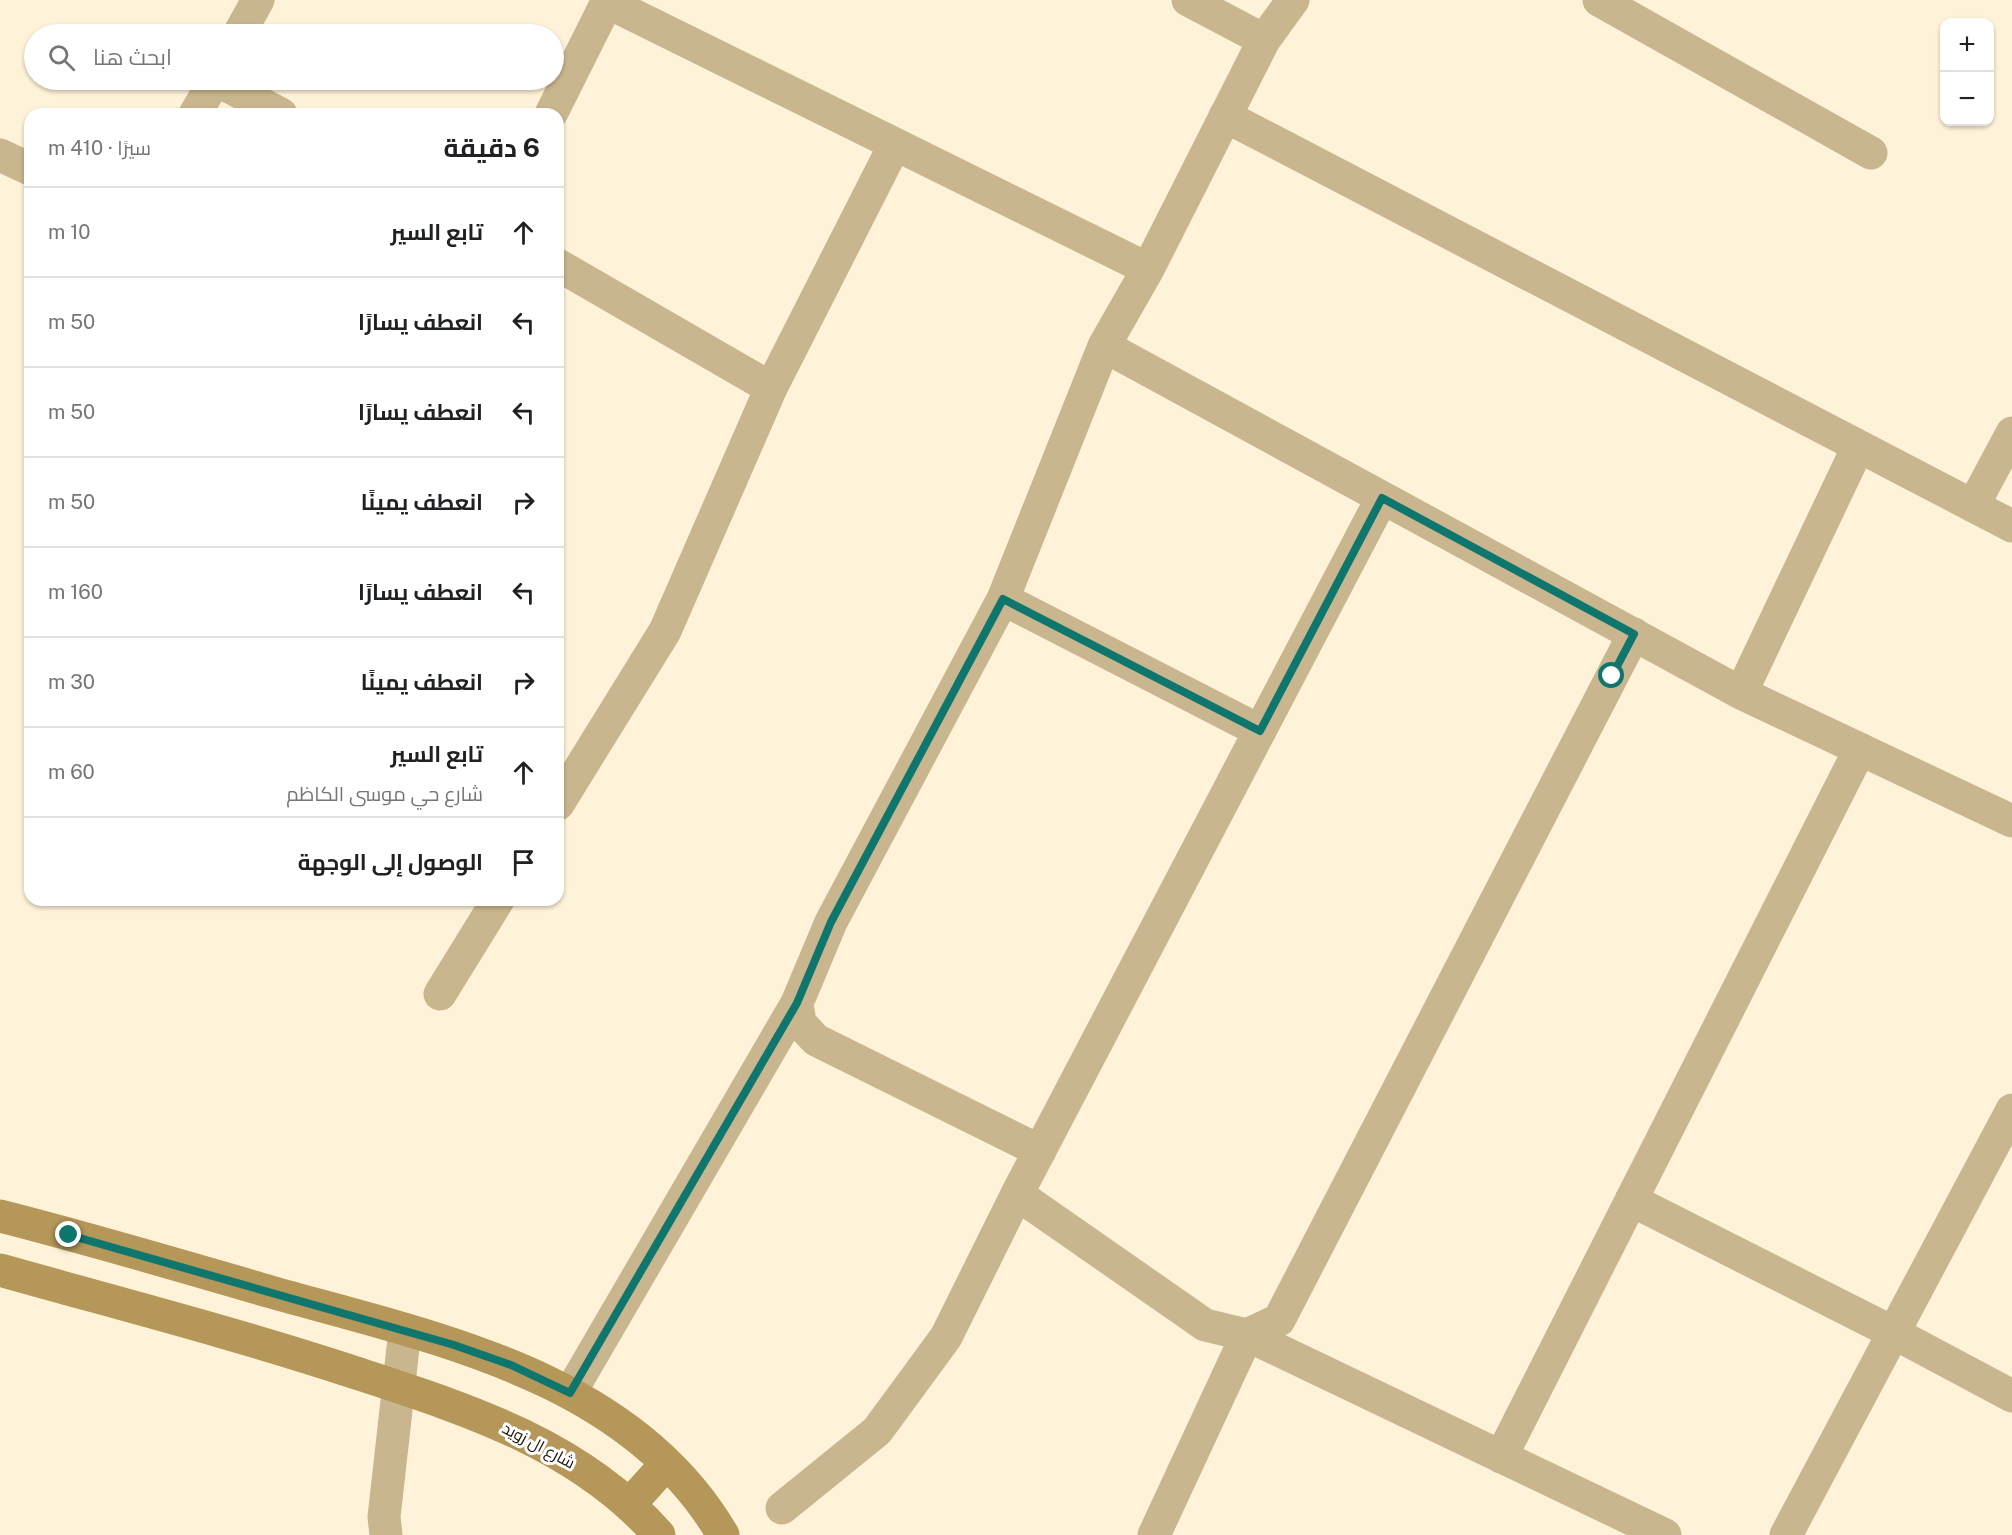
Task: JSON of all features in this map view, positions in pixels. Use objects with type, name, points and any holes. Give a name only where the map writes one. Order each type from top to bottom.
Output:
[{"type":"main road","points":[[0,1216],[405,1330],[511,1365],[570,1393],[612,1419],[650,1447],[712,1516],[723,1535]]},
{"type":"main road","name":"شارع ال زويد","points":[[0,1270],[288,1351],[495,1421],[588,1472],[630,1504],[659,1535]]},
{"type":"main road","points":[[630,1504],[666,1464]]},
{"type":"street","points":[[245,24],[258,0]]},
{"type":"street","points":[[1188,0],[1264,40]]},
{"type":"street","points":[[570,1393],[797,1003],[831,922],[1003,599],[1104,346],[1148,269],[1264,40],[1293,0]]},
{"type":"street","points":[[1599,0],[1871,153]]},
{"type":"street","points":[[564,88],[608,1],[1148,269]]},
{"type":"street","points":[[199,108],[210,90]]},
{"type":"street","points":[[235,90],[270,108]]},
{"type":"street","points":[[554,108],[563,90]]},
{"type":"street","points":[[1225,116],[2012,526]]},
{"type":"street","points":[[564,794],[665,631],[771,388],[895,144]]},
{"type":"street","points":[[0,155],[24,166]]},
{"type":"street","points":[[564,268],[771,388]]},
{"type":"street","points":[[1104,346],[1742,693],[2012,821]]},
{"type":"street","points":[[1973,506],[2012,433]]},
{"type":"street","points":[[1742,693],[1858,447]]},
{"type":"street","points":[[782,1508],[877,1431],[946,1337],[1017,1194],[1382,498]]},
{"type":"street","points":[[1003,599],[1260,731]]},
{"type":"street","points":[[1154,1535],[1247,1335],[1280,1320],[1634,634]]},
{"type":"street","points":[[1501,1457],[1860,749]]},
{"type":"street","points":[[440,994],[494,906]]},
{"type":"street","points":[[797,1003],[800,1023],[816,1040],[1040,1151]]},
{"type":"street","points":[[1786,1535],[2009,1121]]},
{"type":"street","points":[[1017,1194],[1205,1325],[1247,1335],[1665,1535]]},
{"type":"street","points":[[1631,1200],[1894,1333],[2012,1396]]},
{"type":"street","points":[[386,1535],[384,1517],[405,1330]]},
{"type":"route","points":[[69,1235],[454,1345],[511,1365],[570,1393],[797,1003],[831,922],[1003,599],[1260,731],[1382,498],[1634,634],[1612,676]]}]
